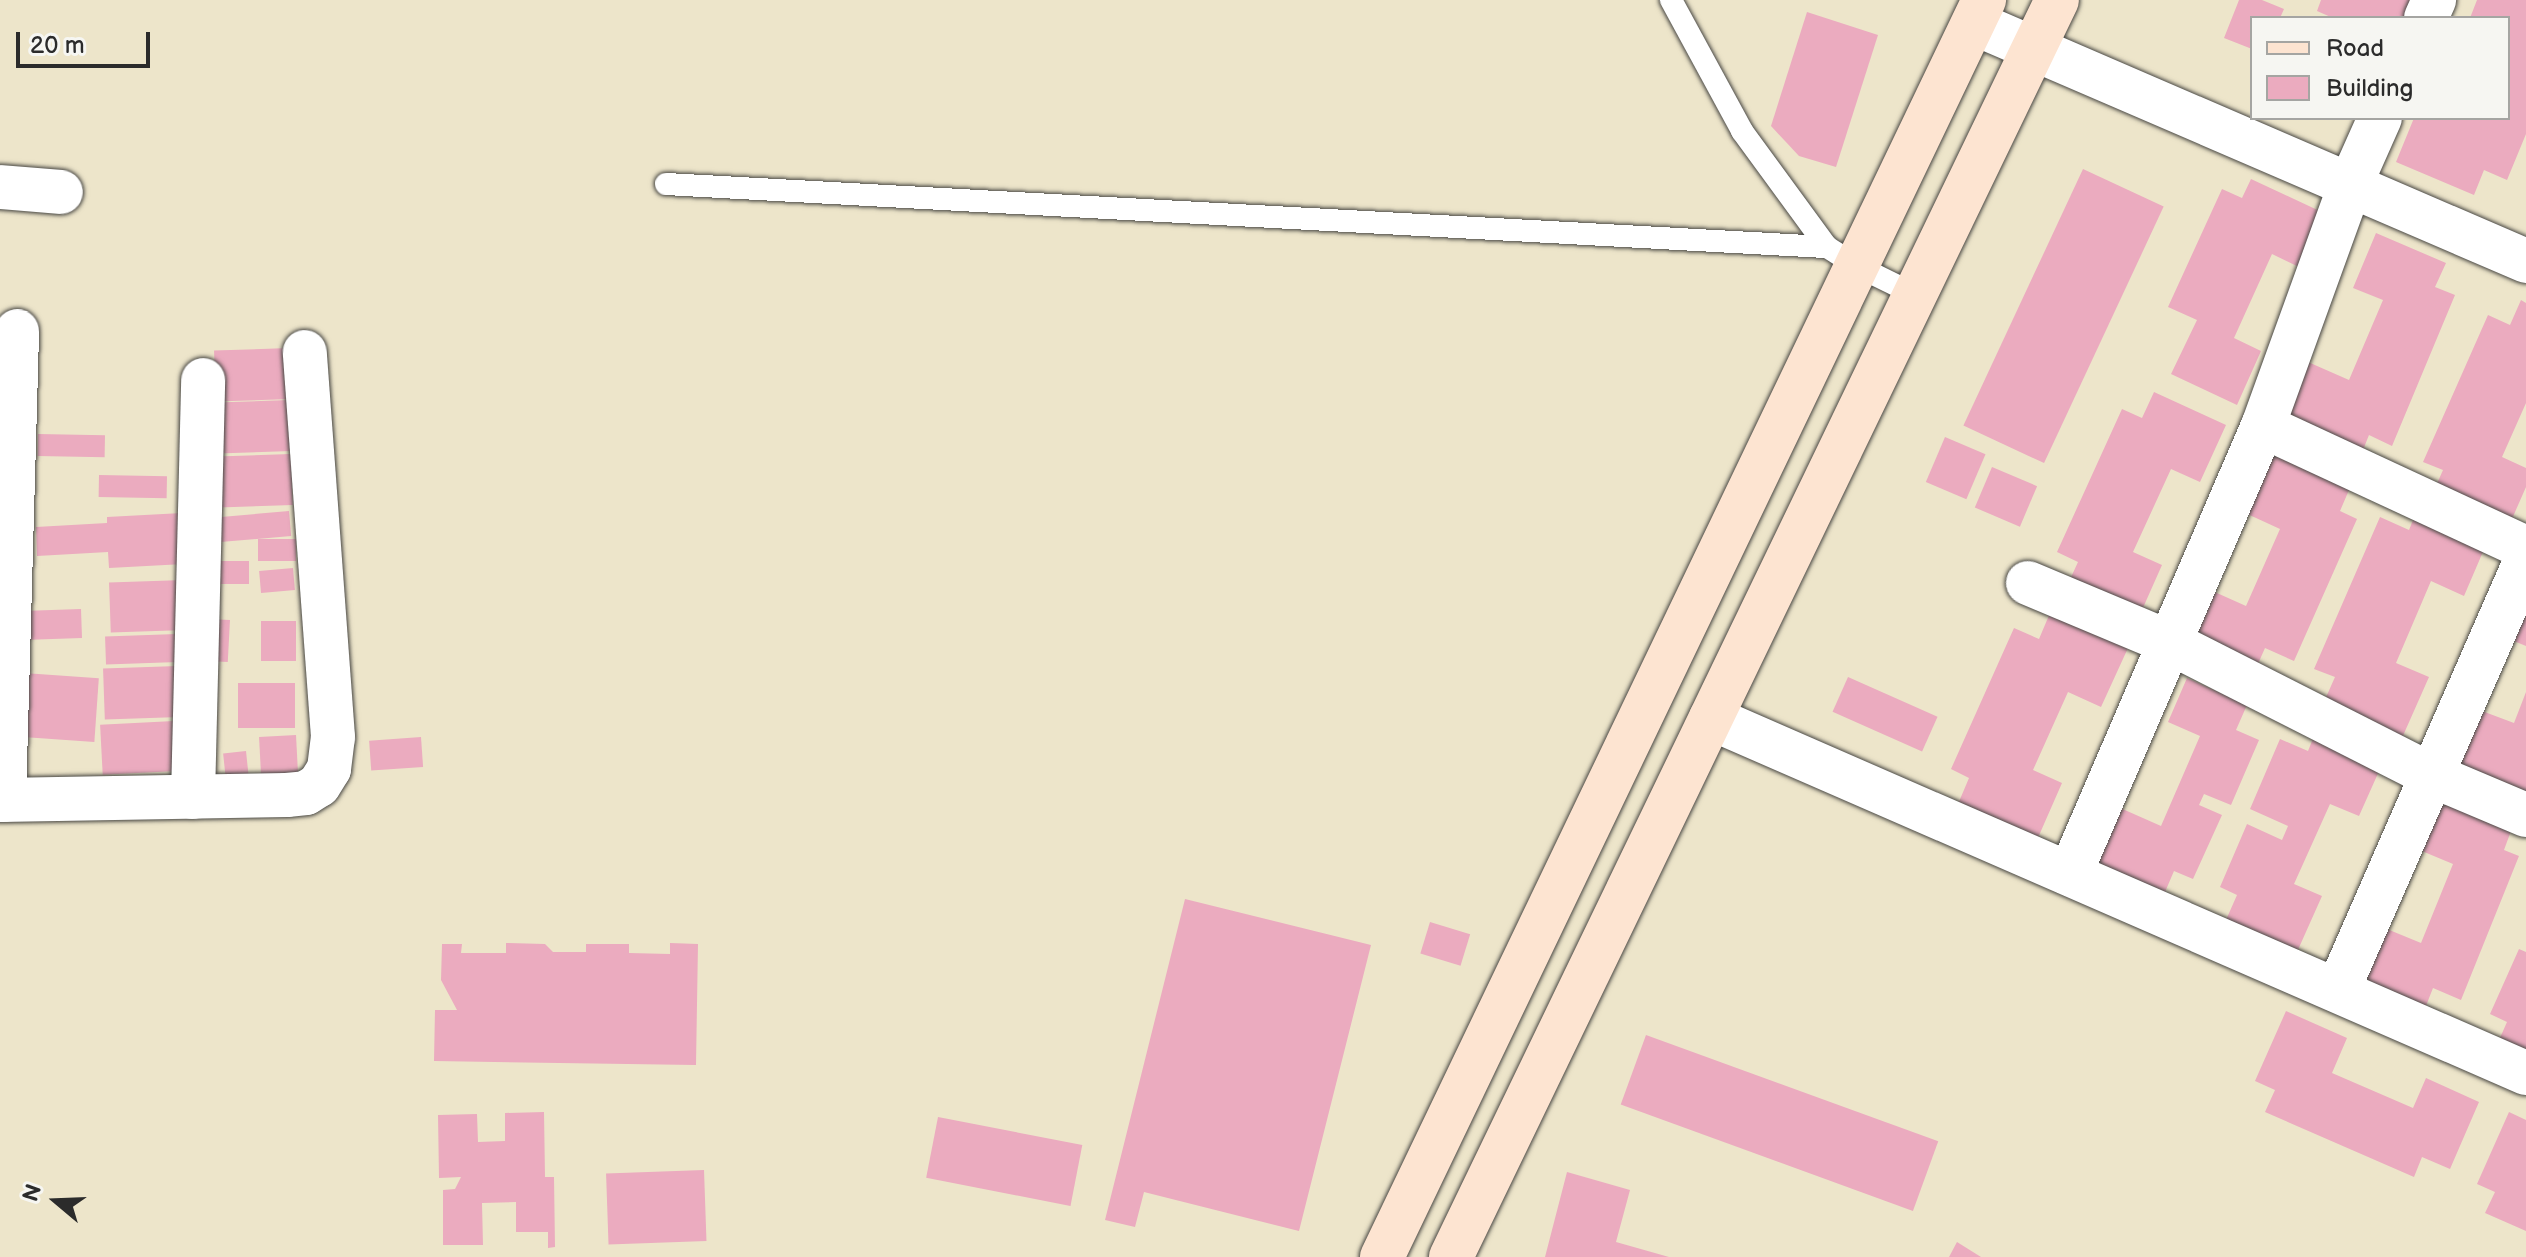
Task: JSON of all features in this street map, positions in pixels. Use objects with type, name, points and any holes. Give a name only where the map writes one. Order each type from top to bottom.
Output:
[{"type":"street","points":[[1451,1257],[2057,0]]},
{"type":"street","points":[[1382,1257],[1842,256],[1979,12],[2034,51],[2351,183],[2526,261]]},
{"type":"street","points":[[2070,874],[2263,426],[2351,183],[2379,120]]},
{"type":"street","points":[[0,187],[61,192]]},
{"type":"street","points":[[17,331],[2,800],[306,793],[319,785],[329,769],[333,737],[305,352]]},
{"type":"street","points":[[193,797],[203,380]]},
{"type":"street","points":[[2263,426],[2526,548]]},
{"type":"street","points":[[2338,990],[2526,560]]},
{"type":"street","points":[[2028,583],[2171,643],[2431,775],[2526,815]]},
{"type":"street","points":[[1711,718],[2526,1073]]},
{"type":"street","points":[[1439,1138],[1496,1163]]},
{"type":"lane","points":[[1671,0],[1735,120],[1842,256],[1916,295]]},
{"type":"lane","points":[[666,184],[1842,256]]},
{"type":"building","points":[[2239,0],[2262,0],[2284,9],[2281,16],[2250,16],[2250,48],[2224,38]]},
{"type":"building","points":[[2321,0],[2411,0],[2405,16],[2328,16],[2317,11]]},
{"type":"building","points":[[2477,0],[2526,0],[2526,134],[2507,180],[2484,170],[2474,195],[2396,162],[2413,120],[2510,120],[2510,16],[2471,16]]},
{"type":"building","points":[[1807,12],[1878,35],[1836,167],[1799,156],[1771,126]]},
{"type":"building","points":[[2083,169],[2164,207],[2044,463],[1963,425]]},
{"type":"building","points":[[2251,179],[2326,214],[2301,268],[2272,254],[2234,338],[2261,351],[2237,405],[2171,374],[2197,320],[2168,307],[2222,189],[2242,198]]},
{"type":"building","points":[[2376,233],[2446,263],[2435,287],[2455,295],[2392,446],[2369,435],[2359,460],[2281,428],[2308,362],[2349,380],[2383,300],[2353,288]]},
{"type":"building","points":[[2521,300],[2526,303],[2526,403],[2502,457],[2526,468],[2526,487],[2508,528],[2432,495],[2443,470],[2423,462],[2488,315],[2510,325]]},
{"type":"building","points":[[289,348],[291,399],[216,402],[214,351]]},
{"type":"building","points":[[2154,392],[2226,425],[2200,482],[2171,469],[2133,552],[2162,565],[2138,619],[2067,586],[2078,562],[2057,552],[2122,409],[2142,418]]},
{"type":"building","points":[[290,400],[292,451],[218,454],[216,403]]},
{"type":"building","points":[[38,434],[105,435],[105,457],[38,456]]},
{"type":"building","points":[[1945,437],[1986,454],[1966,499],[1926,482]]},
{"type":"building","points":[[2272,447],[2352,483],[2340,511],[2357,519],[2294,661],[2265,648],[2253,675],[2184,644],[2208,589],[2246,606],[2280,529],[2243,512]]},
{"type":"building","points":[[291,454],[293,505],[219,508],[217,457]]},
{"type":"building","points":[[1992,467],[2037,486],[2020,527],[1975,508]]},
{"type":"building","points":[[99,475],[167,476],[167,498],[99,497]]},
{"type":"building","points":[[2417,510],[2488,540],[2464,596],[2431,581],[2396,663],[2429,677],[2402,738],[2323,704],[2335,677],[2314,669],[2380,517],[2409,530]]},
{"type":"building","points":[[289,511],[291,536],[220,542],[218,517]]},
{"type":"building","points":[[182,513],[184,564],[109,568],[108,552],[37,556],[36,527],[107,523],[107,517]]},
{"type":"building","points":[[258,539],[296,539],[296,561],[258,561]]},
{"type":"building","points":[[213,561],[249,561],[249,584],[213,584]]},
{"type":"building","points":[[293,568],[295,590],[261,593],[259,571]]},
{"type":"building","points":[[184,580],[186,630],[111,633],[109,583]]},
{"type":"building","points":[[2526,584],[2526,646],[2504,637]]},
{"type":"building","points":[[81,609],[82,638],[23,640],[22,611]]},
{"type":"building","points":[[2050,613],[2128,648],[2101,707],[2068,692],[2033,770],[2062,783],[2037,840],[1958,804],[1969,778],[1951,769],[2014,628],[2039,639]]},
{"type":"building","points":[[210,619],[230,620],[228,662],[208,661]]},
{"type":"building","points":[[261,621],[296,621],[296,661],[261,661]]},
{"type":"building","points":[[177,634],[178,662],[106,664],[105,637]]},
{"type":"building","points":[[178,666],[180,717],[105,720],[103,669]]},
{"type":"building","points":[[24,673],[99,678],[94,742],[20,737]]},
{"type":"building","points":[[1848,677],[1938,717],[1922,752],[1833,712]]},
{"type":"building","points":[[2187,678],[2247,705],[2236,730],[2259,740],[2231,805],[2204,794],[2199,805],[2222,815],[2193,879],[2174,871],[2165,892],[2093,861],[2118,807],[2161,826],[2200,736],[2168,722]]},
{"type":"building","points":[[238,683],[295,683],[295,728],[238,728]]},
{"type":"building","points":[[2526,692],[2526,793],[2449,770],[2474,708],[2514,723]]},
{"type":"building","points":[[174,721],[177,771],[103,775],[100,725]]},
{"type":"building","points":[[2316,731],[2384,760],[2359,816],[2330,804],[2294,884],[2322,896],[2297,952],[2226,920],[2237,895],[2220,887],[2247,824],[2282,840],[2288,826],[2250,809],[2280,739],[2308,751]]},
{"type":"building","points":[[296,735],[298,775],[261,777],[259,737]]},
{"type":"building","points":[[421,737],[423,767],[371,771],[369,741]]},
{"type":"building","points":[[246,751],[249,778],[226,780],[223,753]]},
{"type":"building","points":[[2442,789],[2515,820],[2504,850],[2519,856],[2461,1000],[2433,988],[2422,1016],[2357,989],[2382,927],[2421,943],[2453,864],[2417,849]]},
{"type":"building","points":[[1185,899],[1371,945],[1299,1231],[1144,1192],[1135,1227],[1105,1220]]},
{"type":"building","points":[[1430,922],[1470,934],[1461,966],[1420,954]]},
{"type":"building","points":[[506,943],[545,944],[553,952],[586,952],[586,944],[629,944],[629,953],[670,954],[670,943],[698,944],[696,1065],[434,1061],[435,1010],[457,1010],[441,980],[442,944],[462,944],[461,953],[506,953]]},
{"type":"building","points":[[2519,949],[2526,952],[2526,1060],[2496,1047],[2507,1022],[2490,1014]]},
{"type":"building","points":[[2286,1011],[2347,1038],[2332,1073],[2413,1108],[2426,1078],[2479,1102],[2450,1169],[2422,1157],[2414,1177],[2265,1112],[2275,1090],[2255,1081]]},
{"type":"building","points":[[1646,1035],[1938,1141],[1913,1211],[1621,1105]]},
{"type":"building","points":[[544,1112],[545,1177],[554,1177],[555,1247],[548,1248],[548,1232],[516,1232],[516,1202],[482,1203],[483,1245],[443,1245],[443,1190],[455,1189],[461,1177],[439,1178],[438,1115],[477,1114],[478,1142],[505,1141],[505,1113]]},
{"type":"building","points":[[2509,1112],[2526,1120],[2526,1231],[2485,1213],[2495,1192],[2477,1184]]},
{"type":"building","points":[[938,1117],[1082,1145],[1070,1206],[926,1178]]},
{"type":"building","points":[[704,1170],[706,1241],[609,1244],[606,1173]]},
{"type":"building","points":[[1567,1172],[1630,1190],[1616,1242],[1669,1257],[1545,1257]]},
{"type":"building","points":[[1957,1242],[1981,1257],[1949,1257]]}]
